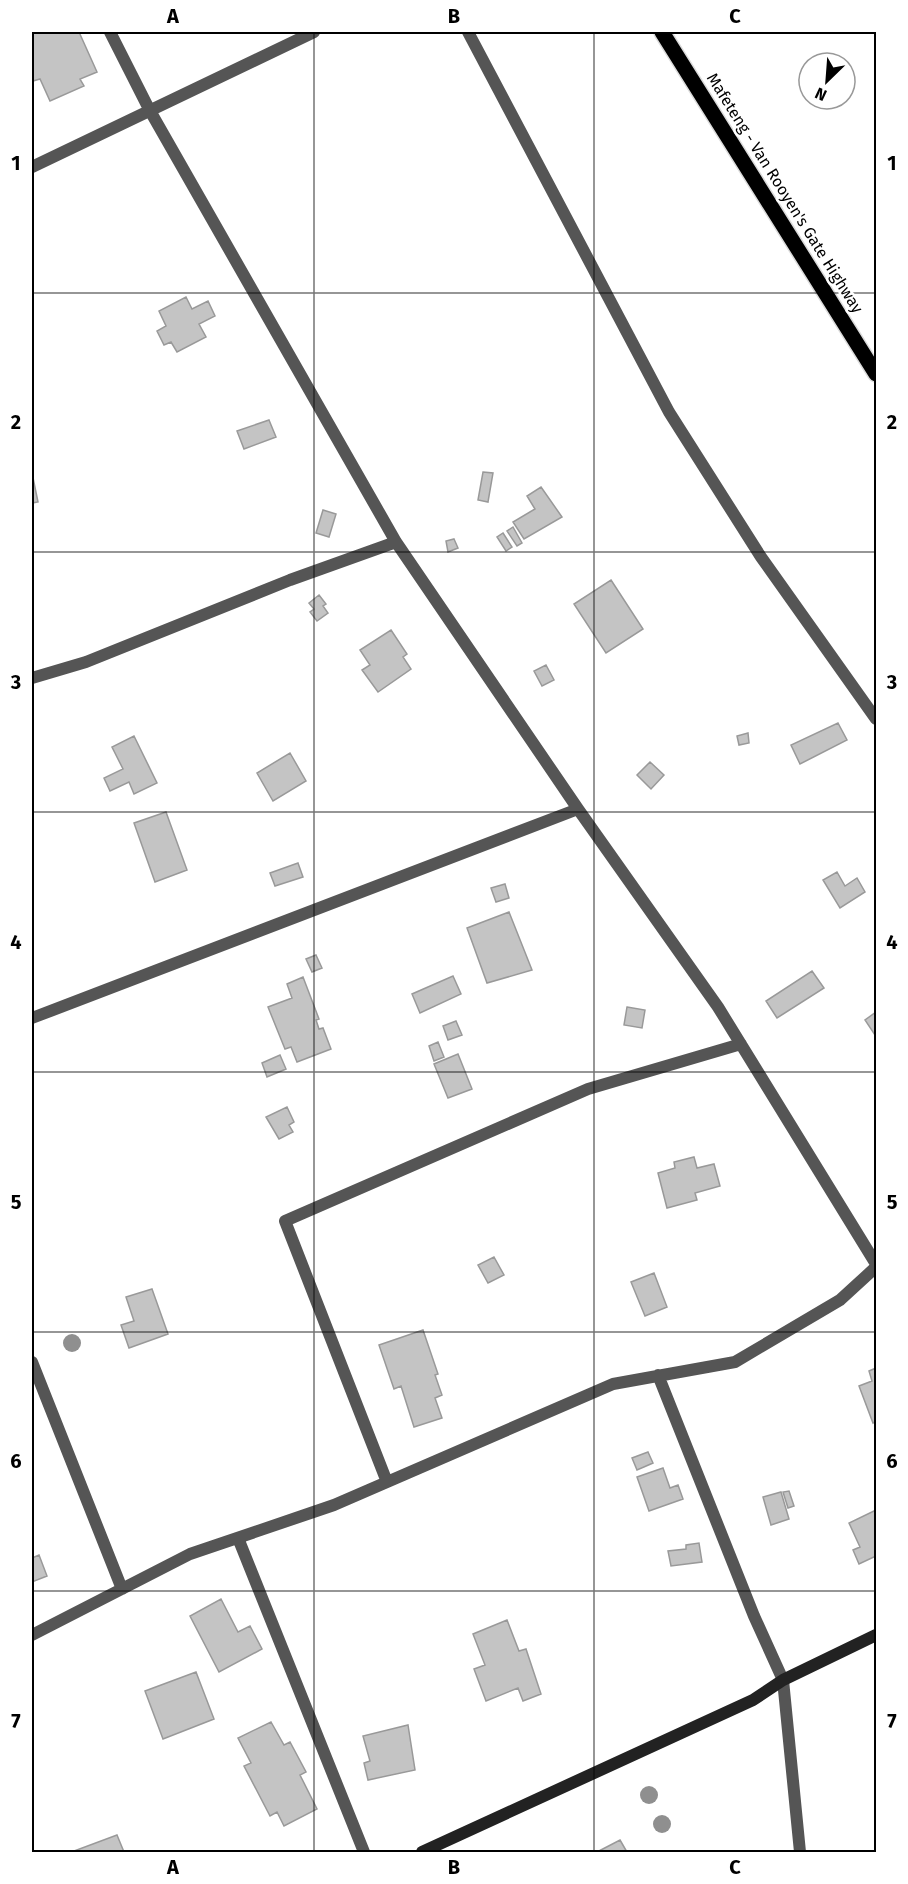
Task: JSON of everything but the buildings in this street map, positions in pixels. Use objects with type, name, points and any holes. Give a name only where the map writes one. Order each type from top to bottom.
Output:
[{"type":"main road","name":"Mafeteng - Van Rooyen's Gate Highway","points":[[662,32],[876,374]]},
{"type":"street","points":[[32,1635],[190,1554],[334,1505],[613,1384],[658,1374],[735,1362],[840,1300],[876,1266],[718,1007],[578,809],[396,542],[149,109],[110,32]]},
{"type":"street","points":[[32,167],[314,32]]},
{"type":"street","points":[[468,32],[669,411],[761,557],[876,719]]},
{"type":"street","points":[[32,678],[86,662],[290,580],[396,542]]},
{"type":"street","points":[[32,1018],[578,809]]},
{"type":"street","points":[[387,1482],[285,1221],[588,1089],[741,1044]]},
{"type":"street","points":[[32,1362],[122,1589]]},
{"type":"street","points":[[658,1374],[750,1605],[783,1680],[800,1852]]},
{"type":"street","points":[[238,1538],[364,1852]]},
{"type":"street","points":[[422,1852],[753,1700],[783,1680],[876,1635]]}]
